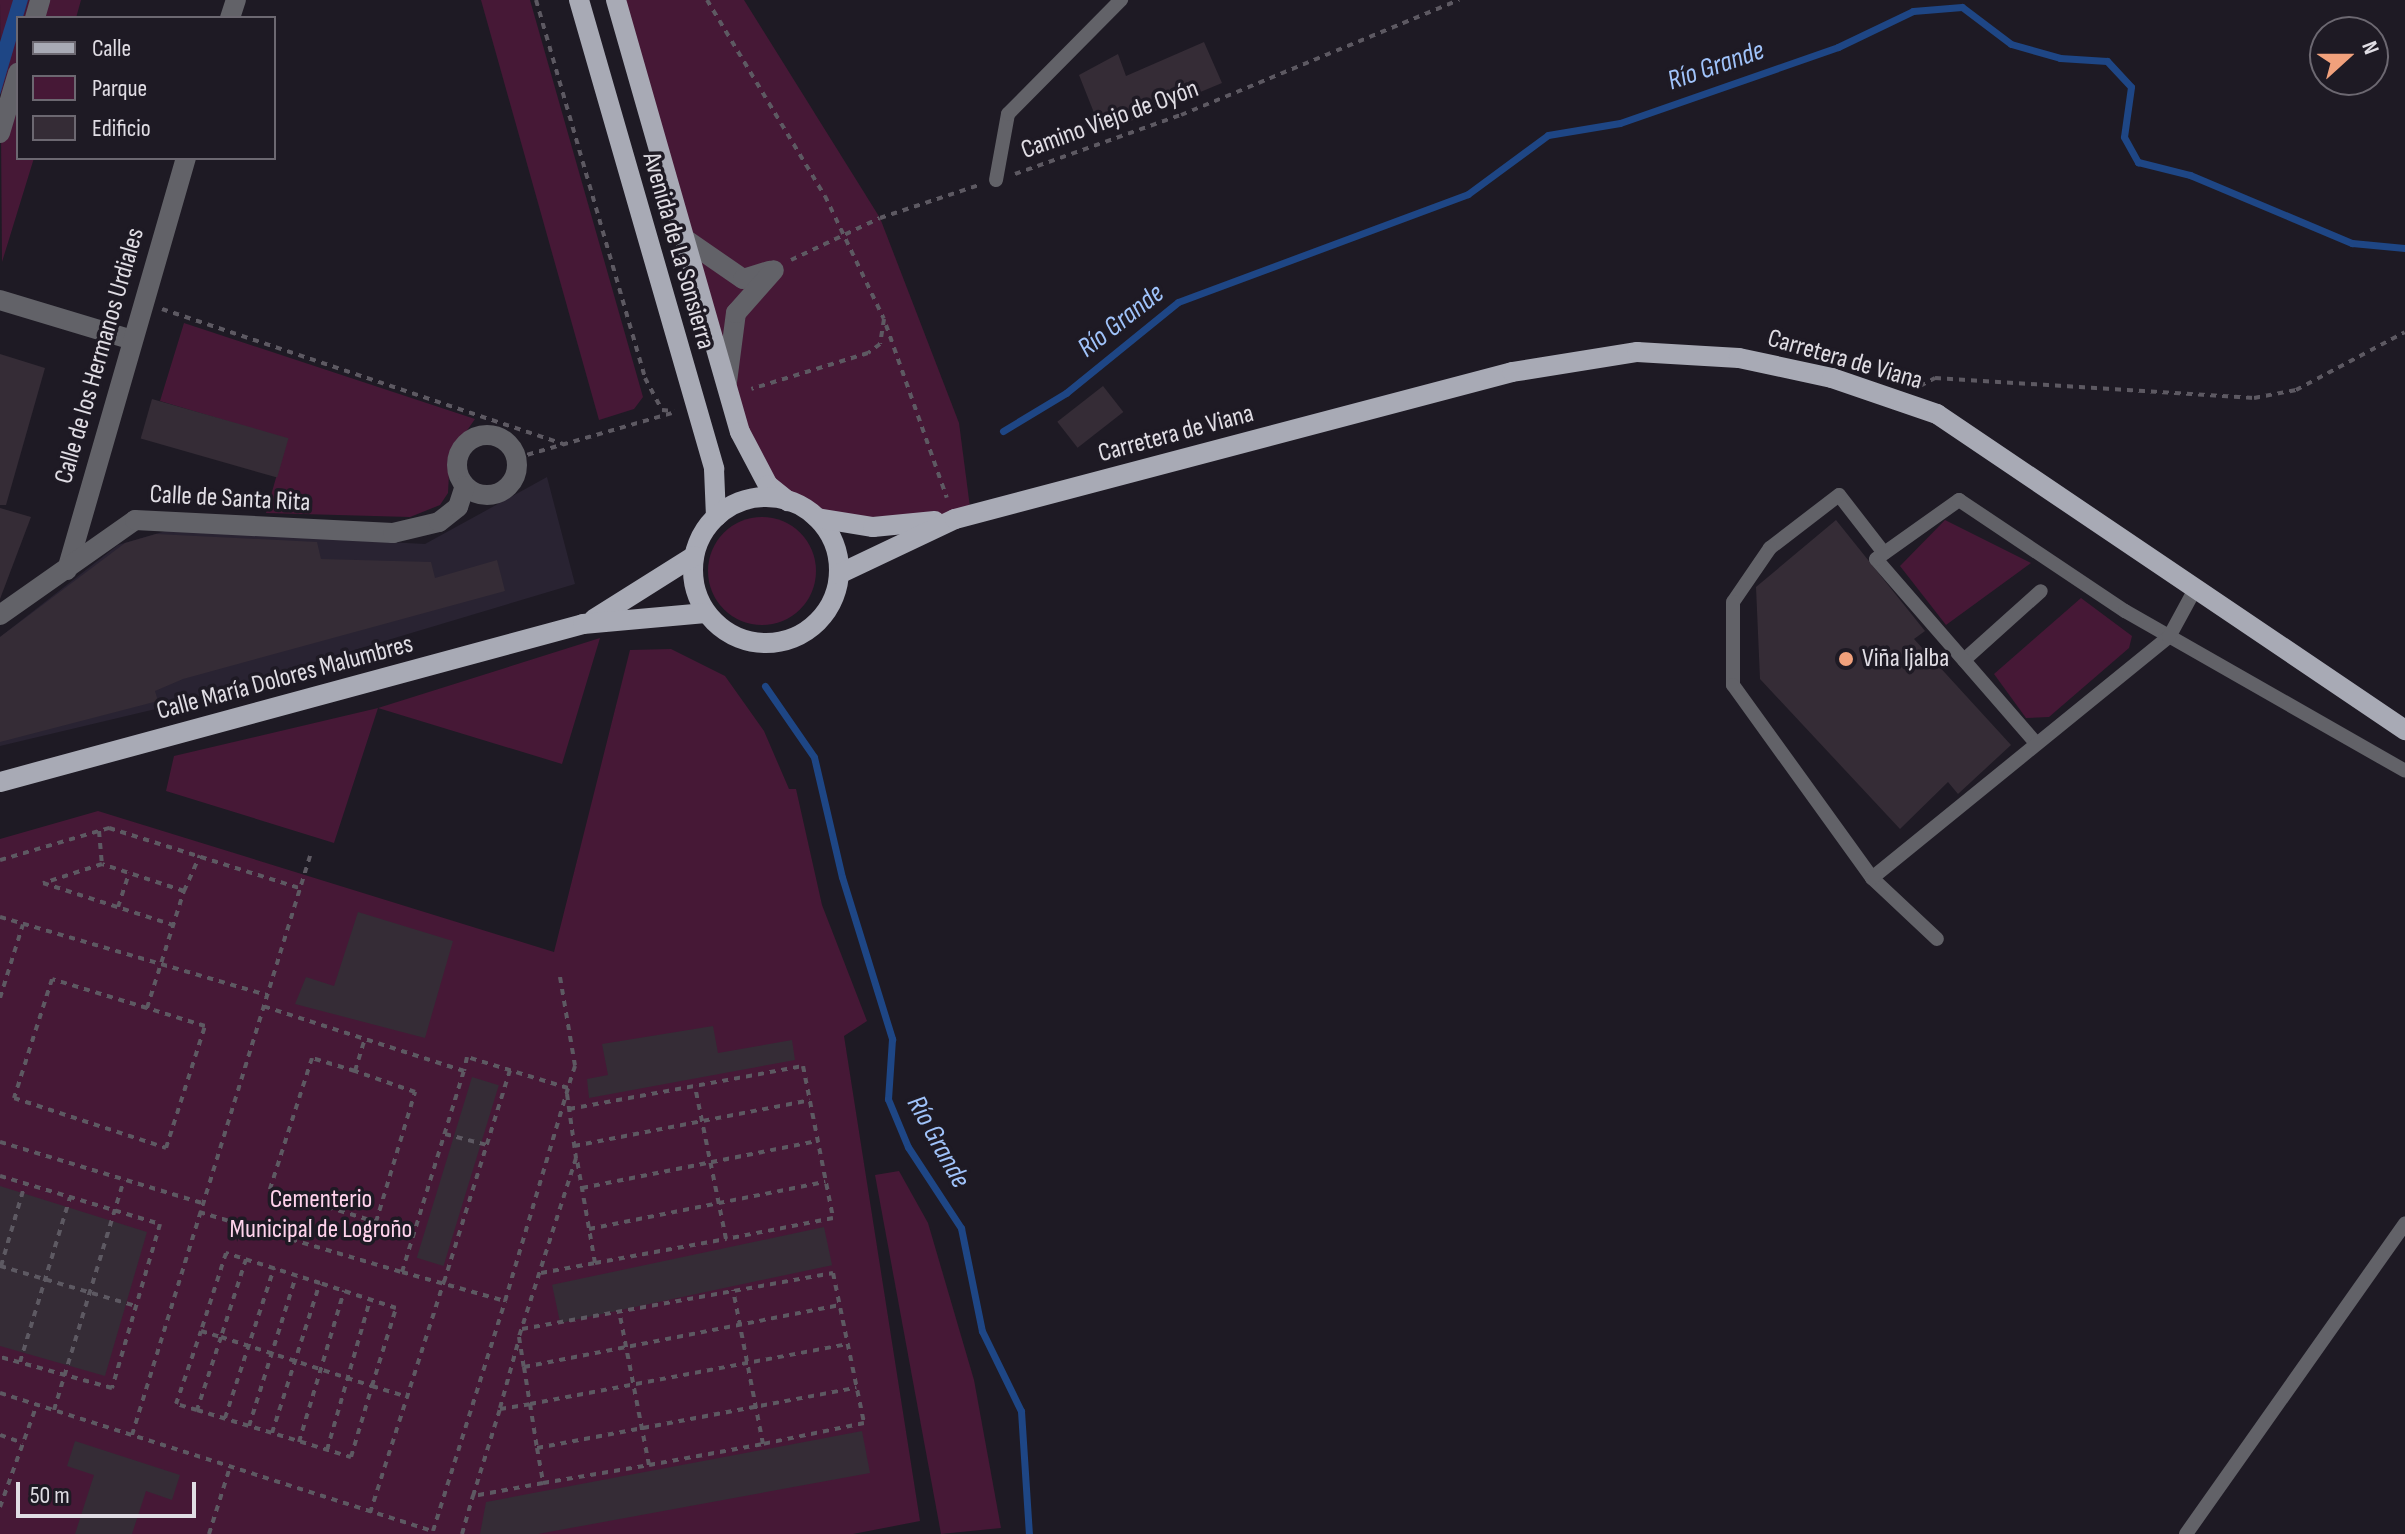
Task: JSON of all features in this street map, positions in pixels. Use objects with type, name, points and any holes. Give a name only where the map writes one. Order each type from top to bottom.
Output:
[{"type":"main road","name":"Avenida de La Sonsierra","points":[[579,0],[687,408],[714,469],[716,517]]},
{"type":"main road","name":"Avenida de La Sonsierra","points":[[616,0],[728,390],[762,474],[788,501]]},
{"type":"main road","name":"Carretera de Viana","points":[[817,518],[873,527],[955,519],[1512,372],[1637,352],[1739,358],[1898,400],[1937,414],[2194,591],[2405,730]]},
{"type":"main road","points":[[750,499],[788,501],[817,518],[837,553],[839,574],[824,616],[787,641],[742,640],[706,613],[694,556],[716,517],[750,499]]},
{"type":"main road","name":"Carretera de Viana","points":[[839,574],[955,519]]},
{"type":"main road","name":"Calle María Dolores Malumbres","points":[[583,624],[694,556]]},
{"type":"main road","name":"Calle María Dolores Malumbres","points":[[0,782],[583,624],[706,613]]},
{"type":"street","points":[[0,133],[16,80]]},
{"type":"street","name":"Calle de los Hermanos Urdiales","points":[[67,570],[129,339],[185,160]]},
{"type":"street","points":[[685,239],[743,279],[774,270]]},
{"type":"street","points":[[728,390],[736,313],[774,270]]},
{"type":"street","points":[[0,300],[129,339]]},
{"type":"street","points":[[477,436],[505,441],[516,458],[514,477],[501,491],[482,495],[465,486],[457,458],[477,436]]},
{"type":"street","name":"Calle de Santa Rita","points":[[0,615],[135,520],[393,533],[439,522],[458,507],[465,486]]},
{"type":"lane","points":[[996,180],[1008,114],[1121,0]]},
{"type":"lane","points":[[1884,553],[1839,495],[1770,548],[1733,602],[1733,685],[1872,878],[1937,939]]},
{"type":"lane","points":[[2035,742],[1876,559],[1959,500],[2169,637],[2405,771]]},
{"type":"lane","points":[[1964,660],[2041,591]]},
{"type":"lane","points":[[1872,878],[2035,742],[2169,637],[2194,591]]},
{"type":"lane","points":[[2186,1534],[2405,1223]]},
{"type":"path","points":[[536,0],[645,378],[662,410],[687,408]]},
{"type":"path","points":[[707,0],[843,233],[884,319],[955,519]]},
{"type":"path","name":"Camino Viejo de Oyón","points":[[774,270],[843,233],[1181,115],[1459,0]]},
{"type":"path","points":[[141,301],[563,444]]},
{"type":"path","points":[[728,390],[868,353],[880,344],[884,319]]},
{"type":"path","points":[[1898,400],[1935,378],[2254,398],[2296,390],[2405,332]]},
{"type":"path","points":[[516,458],[687,408]]},
{"type":"path","points":[[99,831],[102,864]]},
{"type":"path","points":[[0,860],[99,831],[200,855],[299,888]]},
{"type":"path","points":[[147,1008],[184,891],[200,855]]},
{"type":"path","points":[[132,1435],[310,856]]},
{"type":"path","points":[[173,925],[43,883],[102,864],[184,891]]},
{"type":"path","points":[[118,907],[129,873]]},
{"type":"path","points":[[0,917],[266,995]]},
{"type":"path","points":[[0,998],[23,924]]},
{"type":"path","points":[[0,1393],[432,1533],[575,1066],[560,977]]},
{"type":"path","points":[[52,979],[147,1008],[205,1026],[166,1148],[14,1098],[52,979]]},
{"type":"path","points":[[263,1006],[464,1071]]},
{"type":"path","points":[[355,1071],[365,1039]]},
{"type":"path","points":[[402,1272],[467,1057],[567,1091]]},
{"type":"path","points":[[312,1058],[355,1071],[415,1092],[376,1222],[270,1189],[312,1058]]},
{"type":"path","points":[[540,1274],[833,1218],[803,1066],[569,1109]]},
{"type":"path","points":[[370,1513],[510,1070]]},
{"type":"path","points":[[695,1086],[726,1239]]},
{"type":"path","points":[[567,1091],[595,1263]]},
{"type":"path","points":[[574,1146],[810,1100]]},
{"type":"path","points":[[445,1134],[487,1145]]},
{"type":"path","points":[[582,1188],[818,1141]]},
{"type":"path","points":[[0,1142],[202,1203]]},
{"type":"path","points":[[462,1534],[519,1337],[576,1158]]},
{"type":"path","points":[[0,1176],[160,1224],[112,1388],[0,1357]]},
{"type":"path","points":[[54,1410],[124,1180]]},
{"type":"path","points":[[589,1229],[825,1182]]},
{"type":"path","points":[[25,1184],[0,1267],[136,1306]]},
{"type":"path","points":[[20,1362],[70,1197]]},
{"type":"path","points":[[199,1212],[505,1301]]},
{"type":"path","points":[[226,1253],[246,1259],[396,1308],[351,1457],[176,1404],[226,1253]]},
{"type":"path","points":[[197,1410],[246,1259]]},
{"type":"path","points":[[225,1419],[274,1268]]},
{"type":"path","points":[[473,1496],[864,1423],[833,1273],[522,1329]]},
{"type":"path","points":[[249,1426],[296,1276]]},
{"type":"path","points":[[272,1433],[320,1283]]},
{"type":"path","points":[[733,1290],[763,1444]]},
{"type":"path","points":[[299,1442],[344,1291]]},
{"type":"path","points":[[327,1450],[370,1300]]},
{"type":"path","points":[[524,1367],[840,1305]]},
{"type":"path","points":[[619,1311],[649,1465]]},
{"type":"path","points":[[201,1331],[407,1397]]},
{"type":"path","points":[[519,1337],[543,1483]]},
{"type":"path","points":[[500,1409],[848,1344]]},
{"type":"path","points":[[537,1448],[856,1388]]},
{"type":"path","points":[[0,1507],[37,1404]]},
{"type":"path","points":[[0,1435],[23,1443]]},
{"type":"path","points":[[209,1534],[230,1467]]},
{"type":"shaded area","points":[[547,477],[575,584],[160,708],[0,746],[0,637],[118,545],[169,530],[425,544]]},
{"type":"green space","points":[[0,0],[81,0],[77,16],[16,16],[16,160],[33,160],[2,262]]},
{"type":"green space","points":[[481,0],[530,0],[643,397],[634,409],[599,420]]},
{"type":"green space","points":[[616,0],[744,0],[880,218],[959,423],[971,515],[817,518],[788,501],[755,462]]},
{"type":"green space","points":[[184,323],[475,419],[450,455],[448,493],[440,505],[410,517],[266,513],[287,439],[160,401]]},
{"type":"green space","points":[[762,517],[783,521],[800,533],[812,550],[816,571],[812,592],[800,609],[783,621],[762,625],[741,621],[724,609],[712,592],[708,571],[712,550],[724,533],[741,521]]},
{"type":"green space","points":[[1945,520],[2031,563],[1946,625],[1900,566]]},
{"type":"green space","points":[[2081,598],[2132,636],[2129,648],[2049,717],[2026,718],[1994,674]]},
{"type":"green space","points":[[600,638],[562,764],[378,708]]},
{"type":"green space","name":"Cementerio Municipal de Logroño","points":[[671,649],[725,676],[764,731],[789,789],[796,789],[822,905],[867,1021],[844,1036],[920,1521],[853,1534],[0,1534],[0,839],[98,811],[554,952],[630,650]]},
{"type":"green space","points":[[378,708],[334,843],[166,791],[174,756]]},
{"type":"green space","points":[[899,1171],[928,1223],[974,1380],[1001,1528],[941,1534],[875,1175]]},
{"type":"water","points":[[13,0],[28,0],[23,16],[16,16],[16,41],[0,95],[0,42]]},
{"type":"building","points":[[1204,42],[1222,83],[1102,133],[1079,75],[1118,54],[1126,76]]},
{"type":"building","points":[[0,354],[45,368],[6,505],[0,505]]},
{"type":"building","points":[[1103,386],[1123,412],[1078,448],[1057,422]]},
{"type":"building","points":[[152,399],[288,438],[277,478],[141,438]]},
{"type":"building","points":[[0,508],[31,517],[0,599]]},
{"type":"building","name":"Viña Ijalba","points":[[1836,520],[1925,631],[1914,639],[2011,745],[1958,794],[1948,782],[1900,829],[1760,679],[1756,587]]},
{"type":"building","points":[[156,534],[317,542],[321,559],[431,562],[435,578],[497,560],[505,591],[183,679],[155,691],[158,701],[0,742],[0,637],[125,543]]},
{"type":"building","points":[[358,912],[453,941],[425,1038],[295,1004],[306,977],[334,986]]},
{"type":"building","points":[[713,1026],[718,1053],[792,1040],[795,1060],[589,1098],[587,1079],[608,1075],[602,1044]]},
{"type":"building","points":[[472,1077],[499,1085],[444,1266],[417,1258]]},
{"type":"building","points":[[0,1186],[147,1232],[105,1376],[0,1346]]},
{"type":"building","points":[[824,1227],[832,1265],[560,1323],[552,1285]]},
{"type":"building","points":[[862,1431],[870,1473],[538,1534],[480,1534],[486,1502]]},
{"type":"building","points":[[75,1441],[180,1475],[172,1500],[146,1491],[132,1534],[75,1534],[94,1475],[67,1466]]},
{"type":"waterway","name":"Río Grande","points":[[1003,431],[1066,393],[1178,302],[1468,194],[1548,135],[1620,123],[1838,47],[1913,11],[1962,7],[2011,44],[2060,58],[2107,61],[2131,87],[2124,137],[2138,162],[2190,175],[2352,243],[2405,248]]},
{"type":"waterway","name":"Río Grande","points":[[765,686],[814,757],[842,877],[892,1039],[888,1099],[908,1147],[961,1228],[982,1331],[1021,1411],[1029,1534]]},
{"type":"place","name":"Viña Ijalba","points":[[1846,659]]}]
